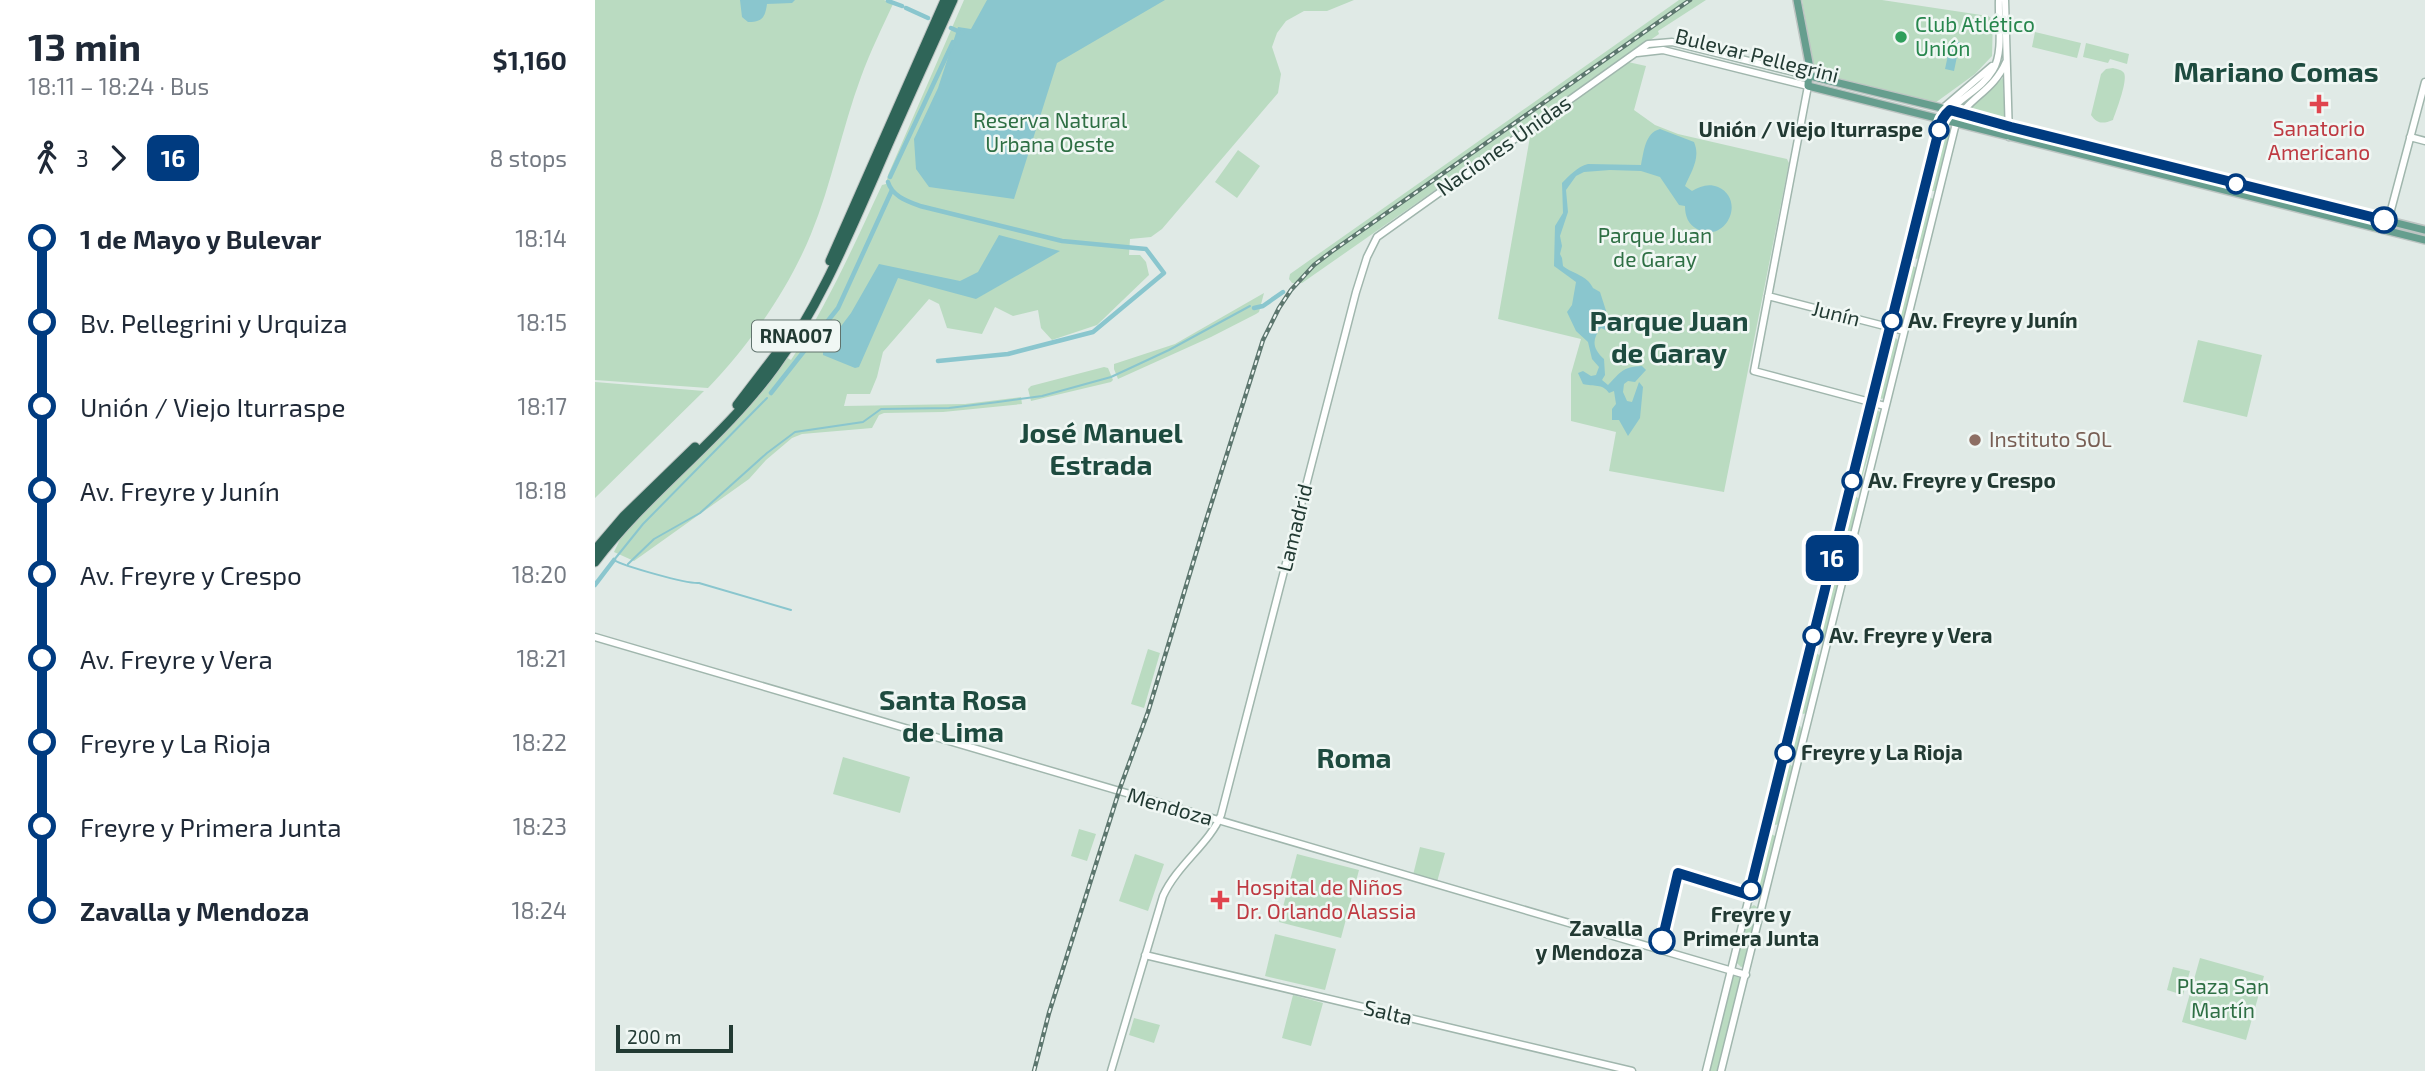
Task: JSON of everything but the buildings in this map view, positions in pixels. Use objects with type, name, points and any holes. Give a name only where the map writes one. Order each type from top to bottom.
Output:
[{"type":"highway","points":[[921,60],[943,0]]},
{"type":"highway","name":"RNA007","points":[[595,550],[632,508],[735,408],[787,340],[809,304],[921,60],[955,0]]},
{"type":"highway","name":"RNA007","points":[[595,562],[620,531],[745,405],[784,355],[824,286],[921,60]]},
{"type":"main road","points":[[1797,0],[1810,76],[1808,86]]},
{"type":"main road","name":"Bulevar Pellegrini","points":[[1810,76],[2425,230]]},
{"type":"main road","name":"Bulevar Pellegrini","points":[[1808,86],[2425,240]]},
{"type":"main road","points":[[1890,108],[1894,97]]},
{"type":"street","points":[[1706,1071],[1941,120],[1947,109],[1984,82],[1994,70],[1997,59],[1999,0]]},
{"type":"street","points":[[2005,0],[2011,127],[2009,137]]},
{"type":"street","name":"Bulevar Pellegrini","points":[[1632,55],[1653,43],[1672,42],[1810,76]]},
{"type":"street","points":[[1681,54],[1679,49],[1683,45]]},
{"type":"street","name":"Bulevar Pellegrini","points":[[1632,55],[1653,50],[1681,54],[1808,86]]},
{"type":"street","name":"Naciones Unidas","points":[[1377,237],[1632,55]]},
{"type":"street","points":[[1721,1071],[1956,122],[1960,114],[1994,83],[2006,62]]},
{"type":"street","points":[[2385,231],[2425,82]]},
{"type":"street","points":[[1808,86],[1754,371],[1885,406]]},
{"type":"street","points":[[2410,137],[2425,141]]},
{"type":"street","name":"Lamadrid","points":[[1219,821],[1356,292],[1367,257],[1377,237]]},
{"type":"street","name":"Junín","points":[[1768,296],[1904,331]]},
{"type":"street","points":[[595,568],[620,531]]},
{"type":"street","name":"Mendoza","points":[[597,639],[770,687],[1746,975]]},
{"type":"street","points":[[1111,1071],[1156,915],[1168,884],[1219,821]]},
{"type":"street","name":"Salta","points":[[1145,955],[1632,1071]]},
{"type":"green space","points":[[595,0],[744,0],[766,4],[794,0],[884,0],[893,4],[861,77],[825,195],[802,254],[767,316],[708,388],[595,380]]},
{"type":"green space","name":"Reserva Natural Urbana Oeste","points":[[964,0],[1354,0],[1327,11],[1304,11],[1286,21],[1277,33],[1272,47],[1281,74],[1278,93],[1162,229],[1151,237],[1130,239],[1129,255],[1140,255],[1146,262],[1149,275],[1097,325],[1052,340],[1041,328],[1038,310],[1013,316],[995,307],[982,334],[947,328],[939,304],[929,299],[883,352],[870,394],[847,394],[844,406],[965,404],[1021,397],[1022,404],[943,412],[884,413],[879,415],[872,428],[802,434],[792,438],[766,460],[749,479],[634,561],[614,552],[625,529],[786,357],[791,360],[829,296],[882,185],[886,184]]},
{"type":"green space","points":[[1679,0],[1706,0],[1658,31],[1659,34],[1302,283],[1292,283],[1289,279],[1290,274]]},
{"type":"green space","name":"Club Atlético Unión","points":[[1802,0],[1882,0],[1988,16],[1993,19],[1992,56],[1975,74],[1935,103],[1819,74],[1814,70]]},
{"type":"green space","points":[[2035,32],[2081,43],[2077,58],[2032,47]]},
{"type":"green space","points":[[2086,43],[2129,54],[2127,64],[2110,59],[2108,63],[2083,57]]},
{"type":"green space","name":"Parque Juan de Garay","points":[[1628,62],[1646,66],[1634,110],[1655,125],[1678,134],[1787,159],[1789,163],[1724,492],[1609,471],[1616,432],[1571,421],[1571,374],[1581,339],[1498,319],[1531,131]]},
{"type":"green space","points":[[2177,64],[2196,69],[2193,80],[2174,76]]},
{"type":"green space","points":[[2113,68],[2124,73],[2123,89],[2113,120],[2101,122],[2091,115],[2101,74],[2106,69]]},
{"type":"green space","points":[[2005,76],[2003,86],[2006,121],[1967,110]]},
{"type":"green space","points":[[1941,131],[1949,132],[1949,136],[1936,191],[1932,191],[1928,187]]},
{"type":"green space","points":[[1238,150],[1260,166],[1237,198],[1215,182]]},
{"type":"green space","points":[[1929,197],[1933,199],[1933,203],[1920,258],[1916,259],[1912,254],[1924,201]]},
{"type":"green space","points":[[1912,265],[1916,272],[1903,326],[1899,327],[1895,322],[1907,269]]},
{"type":"green space","points":[[1264,293],[1256,314],[1118,379],[1114,364],[1175,344]]},
{"type":"green space","points":[[1894,337],[1898,343],[1885,398],[1881,399],[1877,394],[1890,338]]},
{"type":"green space","points":[[2198,340],[2262,355],[2247,417],[2183,402]]},
{"type":"green space","points":[[1108,368],[1113,380],[1111,382],[1031,401],[1028,389],[1031,386]]},
{"type":"green space","points":[[595,382],[704,391],[595,498]]},
{"type":"green space","points":[[1876,409],[1880,415],[1860,484],[1855,481],[1872,411]]},
{"type":"green space","points":[[1855,496],[1859,502],[1839,571],[1834,565],[1851,498]]},
{"type":"green space","points":[[1829,582],[1837,583],[1837,587],[1824,641],[1820,642],[1816,638]]},
{"type":"green space","points":[[1148,649],[1160,653],[1144,708],[1131,704]]},
{"type":"green space","points":[[1816,653],[1820,659],[1807,713],[1803,714],[1799,710],[1812,654]]},
{"type":"green space","points":[[1795,726],[1800,726],[1802,731],[1796,752],[1790,755],[1787,752]]},
{"type":"green space","points":[[843,757],[910,777],[900,813],[833,794]]},
{"type":"green space","points":[[1788,763],[1792,769],[1779,824],[1775,825],[1771,820],[1784,765]]},
{"type":"green space","points":[[1079,829],[1096,834],[1087,861],[1071,856]]},
{"type":"green space","points":[[1771,834],[1775,836],[1775,840],[1762,894],[1758,895],[1754,891],[1766,837]]},
{"type":"green space","points":[[1420,847],[1445,853],[1437,882],[1413,875]]},
{"type":"green space","points":[[1135,854],[1164,864],[1148,911],[1119,901]]},
{"type":"green space","points":[[1297,854],[1359,870],[1341,938],[1279,922]]},
{"type":"green space","points":[[1754,905],[1758,911],[1745,966],[1741,967],[1736,962],[1748,909]]},
{"type":"green space","points":[[1275,934],[1336,949],[1325,990],[1265,976]]},
{"type":"green space","name":"Plaza San Martín","points":[[2200,958],[2264,976],[2246,1040],[2182,1022]]},
{"type":"green space","points":[[2173,967],[2190,971],[2183,995],[2167,990]]},
{"type":"green space","points":[[1734,976],[1741,978],[1718,1071],[1709,1071],[1731,980]]},
{"type":"green space","points":[[1293,995],[1323,1003],[1311,1046],[1282,1038]]},
{"type":"green space","points":[[1134,1018],[1160,1025],[1154,1043],[1129,1035]]},
{"type":"water","points":[[740,0],[795,0],[792,3],[767,4],[762,18],[748,22],[742,17]]},
{"type":"water","points":[[987,0],[1165,0],[1057,63],[1014,199],[929,187],[916,169],[914,139],[938,88],[958,27],[971,29]]},
{"type":"water","points":[[1951,41],[1960,42],[1954,71],[1945,69]]},
{"type":"water","points":[[1660,129],[1694,142],[1696,159],[1685,186],[1692,191],[1711,185],[1727,193],[1731,210],[1724,226],[1707,232],[1691,225],[1685,206],[1679,205],[1660,177],[1641,171],[1610,170],[1584,172],[1576,176],[1566,190],[1568,212],[1560,236],[1563,266],[1584,277],[1600,292],[1609,320],[1608,331],[1601,328],[1595,340],[1597,352],[1604,359],[1605,375],[1602,380],[1608,385],[1626,369],[1642,366],[1646,370],[1635,382],[1628,381],[1624,384],[1623,392],[1627,401],[1632,402],[1639,382],[1643,387],[1640,418],[1628,436],[1619,420],[1612,420],[1612,409],[1616,404],[1614,391],[1609,393],[1601,387],[1583,384],[1578,373],[1583,371],[1591,376],[1596,375],[1599,367],[1592,359],[1588,342],[1576,331],[1567,312],[1572,305],[1576,282],[1554,266],[1555,226],[1563,213],[1562,183],[1571,174],[1588,164],[1641,165],[1648,138]]},
{"type":"water","points":[[999,235],[1060,251],[976,299],[898,278],[859,367],[855,368],[823,355],[823,350],[851,313],[879,264],[960,281],[978,272]]},
{"type":"waterway","points":[[888,1],[902,6]]},
{"type":"waterway","points":[[906,8],[928,18]]},
{"type":"waterway","points":[[951,28],[962,33]]},
{"type":"waterway","points":[[890,177],[953,42]]},
{"type":"waterway","points":[[888,182],[896,194],[920,206],[1062,241],[1146,249],[1164,273],[1093,332],[1008,354],[938,361]]},
{"type":"waterway","points":[[771,393],[838,308],[892,190]]},
{"type":"waterway","points":[[1254,308],[1263,306],[1283,292]]},
{"type":"waterway","points":[[628,564],[654,539],[700,513],[767,453],[795,432],[863,422],[881,409],[949,408],[1042,396],[1111,377],[1169,350],[1250,306]]},
{"type":"waterway","points":[[767,398],[643,524],[614,560],[655,574],[699,583],[791,610]]},
{"type":"waterway","points":[[595,585],[614,560]]},
{"type":"railway","points":[[1034,1071],[1049,1013],[1120,788],[1148,712],[1263,340],[1279,308],[1314,265],[1331,252],[1690,0]]},
{"type":"bus line","name":"16","points":[[1662,941],[1678,873],[1749,895],[1941,120],[1947,112],[1950,110],[2384,220]]},
{"type":"place","name":"Club Atlético Unión","points":[[1901,37]]},
{"type":"place","name":"Sanatorio Americano","points":[[2319,104]]},
{"type":"place","name":"Unión / Viejo Iturraspe","points":[[1939,130]]},
{"type":"place","name":"Av. Freyre y Junín","points":[[1892,321]]},
{"type":"place","name":"Instituto SOL","points":[[1975,440]]},
{"type":"place","name":"Av. Freyre y Crespo","points":[[1852,481]]},
{"type":"place","name":"Av. Freyre y Vera","points":[[1813,636]]},
{"type":"place","name":"Freyre y La Rioja","points":[[1785,753]]},
{"type":"place","name":"Freyre y Primera Junta","points":[[1751,890]]},
{"type":"place","name":"Hospital de Niños Dr. Orlando Alassia","points":[[1220,900]]},
{"type":"place","name":"Zavalla y Mendoza","points":[[1662,941]]},
{"type":"district","name":"Mariano Comas","points":[[2276,72]]},
{"type":"district","name":"Parque Juan de Garay","points":[[1669,337]]},
{"type":"district","name":"José Manuel Estrada","points":[[1101,449]]},
{"type":"district","name":"Santa Rosa de Lima","points":[[953,716]]},
{"type":"district","name":"Roma","points":[[1354,758]]}]
